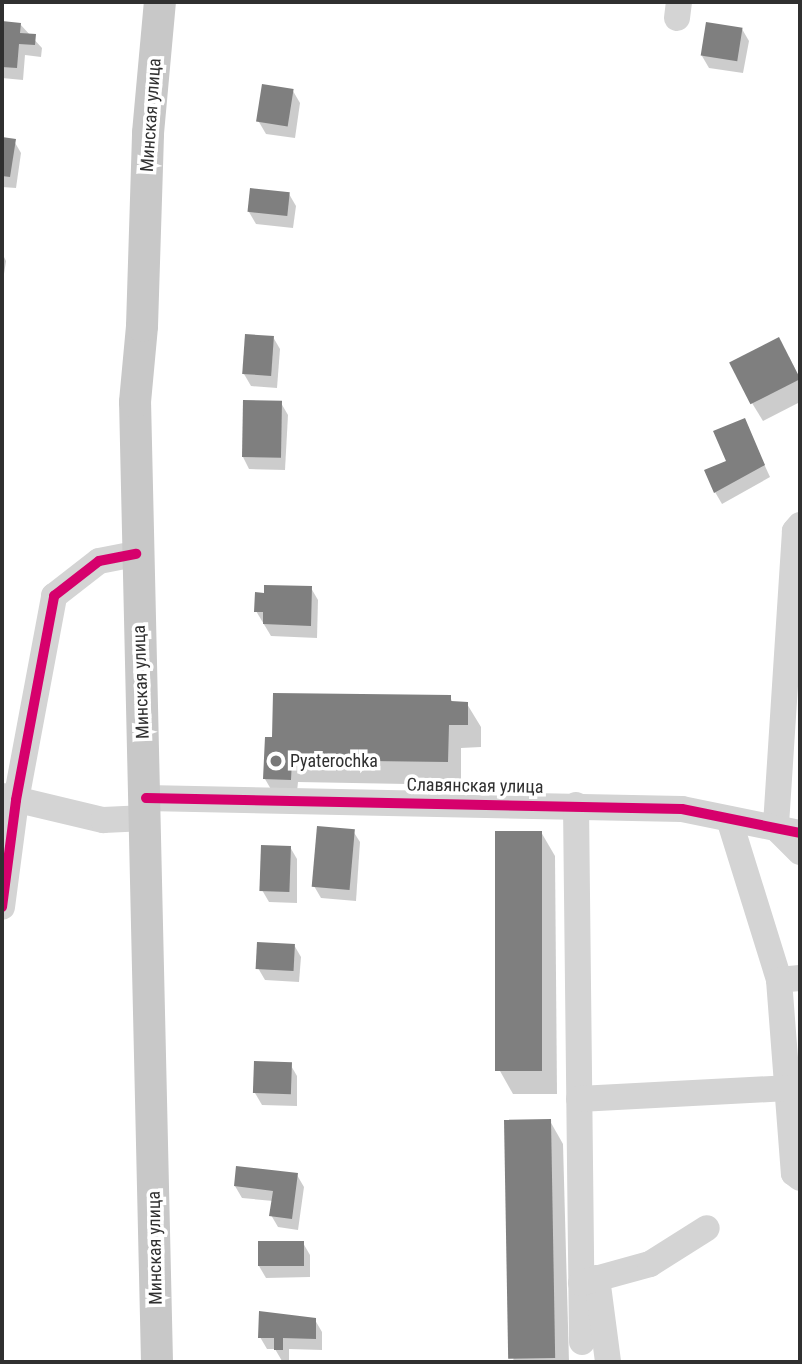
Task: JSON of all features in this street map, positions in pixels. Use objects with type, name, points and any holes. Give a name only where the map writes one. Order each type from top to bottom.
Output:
[{"type":"main road","name":"Минская улица","points":[[157,1362],[146,808],[136,554],[135,402],[142,326],[148,133],[160,2]]},
{"type":"street","points":[[800,525],[795,531],[788,831],[800,852]]},
{"type":"street","points":[[2,907],[9,798],[54,596],[99,561],[136,554]]},
{"type":"street","name":"Славянская улица","points":[[9,798],[103,820],[146,808],[576,805],[682,809],[788,831]]},
{"type":"street","points":[[576,805],[579,1099],[589,1281],[582,1342]]},
{"type":"street","points":[[729,819],[790,979],[787,1088],[794,1173],[800,1178]]},
{"type":"street","points":[[579,1099],[787,1088]]},
{"type":"street","points":[[589,1281],[650,1264],[707,1228]]},
{"type":"street","points":[[589,1281],[608,1362]]},
{"type":"building","points":[[2,21],[21,23],[20,33],[36,34],[35,45],[19,44],[17,68],[2,67]]},
{"type":"building","points":[[706,22],[743,28],[737,61],[701,56]]},
{"type":"building","points":[[262,84],[294,89],[288,127],[256,122]]},
{"type":"building","points":[[2,137],[16,139],[10,177],[2,176]]},
{"type":"building","points":[[250,188],[290,192],[287,216],[247,212]]},
{"type":"building","points":[[245,334],[274,336],[271,376],[242,374]]},
{"type":"building","points":[[779,337],[800,379],[750,404],[729,362]]},
{"type":"building","points":[[243,400],[282,401],[281,458],[242,457]]},
{"type":"building","points":[[745,418],[765,465],[714,493],[704,470],[726,461],[713,431]]},
{"type":"building","points":[[264,585],[312,586],[311,626],[263,624],[263,612],[254,612],[255,592],[264,593]]},
{"type":"building","points":[[273,693],[451,695],[451,701],[468,702],[468,725],[449,725],[448,762],[292,760],[291,780],[263,779],[265,737],[272,737]]},
{"type":"building","points":[[317,826],[355,829],[350,890],[312,887]]},
{"type":"building","points":[[495,831],[542,831],[542,1071],[495,1071]]},
{"type":"building","points":[[261,845],[291,846],[289,892],[259,891]]},
{"type":"building","points":[[257,942],[295,944],[294,971],[256,969]]},
{"type":"building","points":[[254,1061],[292,1062],[291,1094],[253,1093]]},
{"type":"building","points":[[551,1119],[555,1358],[508,1359],[504,1120]]},
{"type":"building","points":[[236,1166],[298,1173],[292,1219],[269,1216],[273,1191],[234,1186]]},
{"type":"building","points":[[258,1241],[304,1241],[304,1266],[258,1266]]},
{"type":"building","points":[[259,1311],[316,1318],[316,1339],[283,1338],[283,1350],[274,1350],[274,1338],[258,1338]]},
{"type":"cycle path","points":[[2,907],[16,800],[54,596],[99,561],[136,554]]},
{"type":"cycle path","points":[[146,798],[682,809],[800,833]]},
{"type":"place","name":"Pyaterochka","points":[[276,761]]}]
